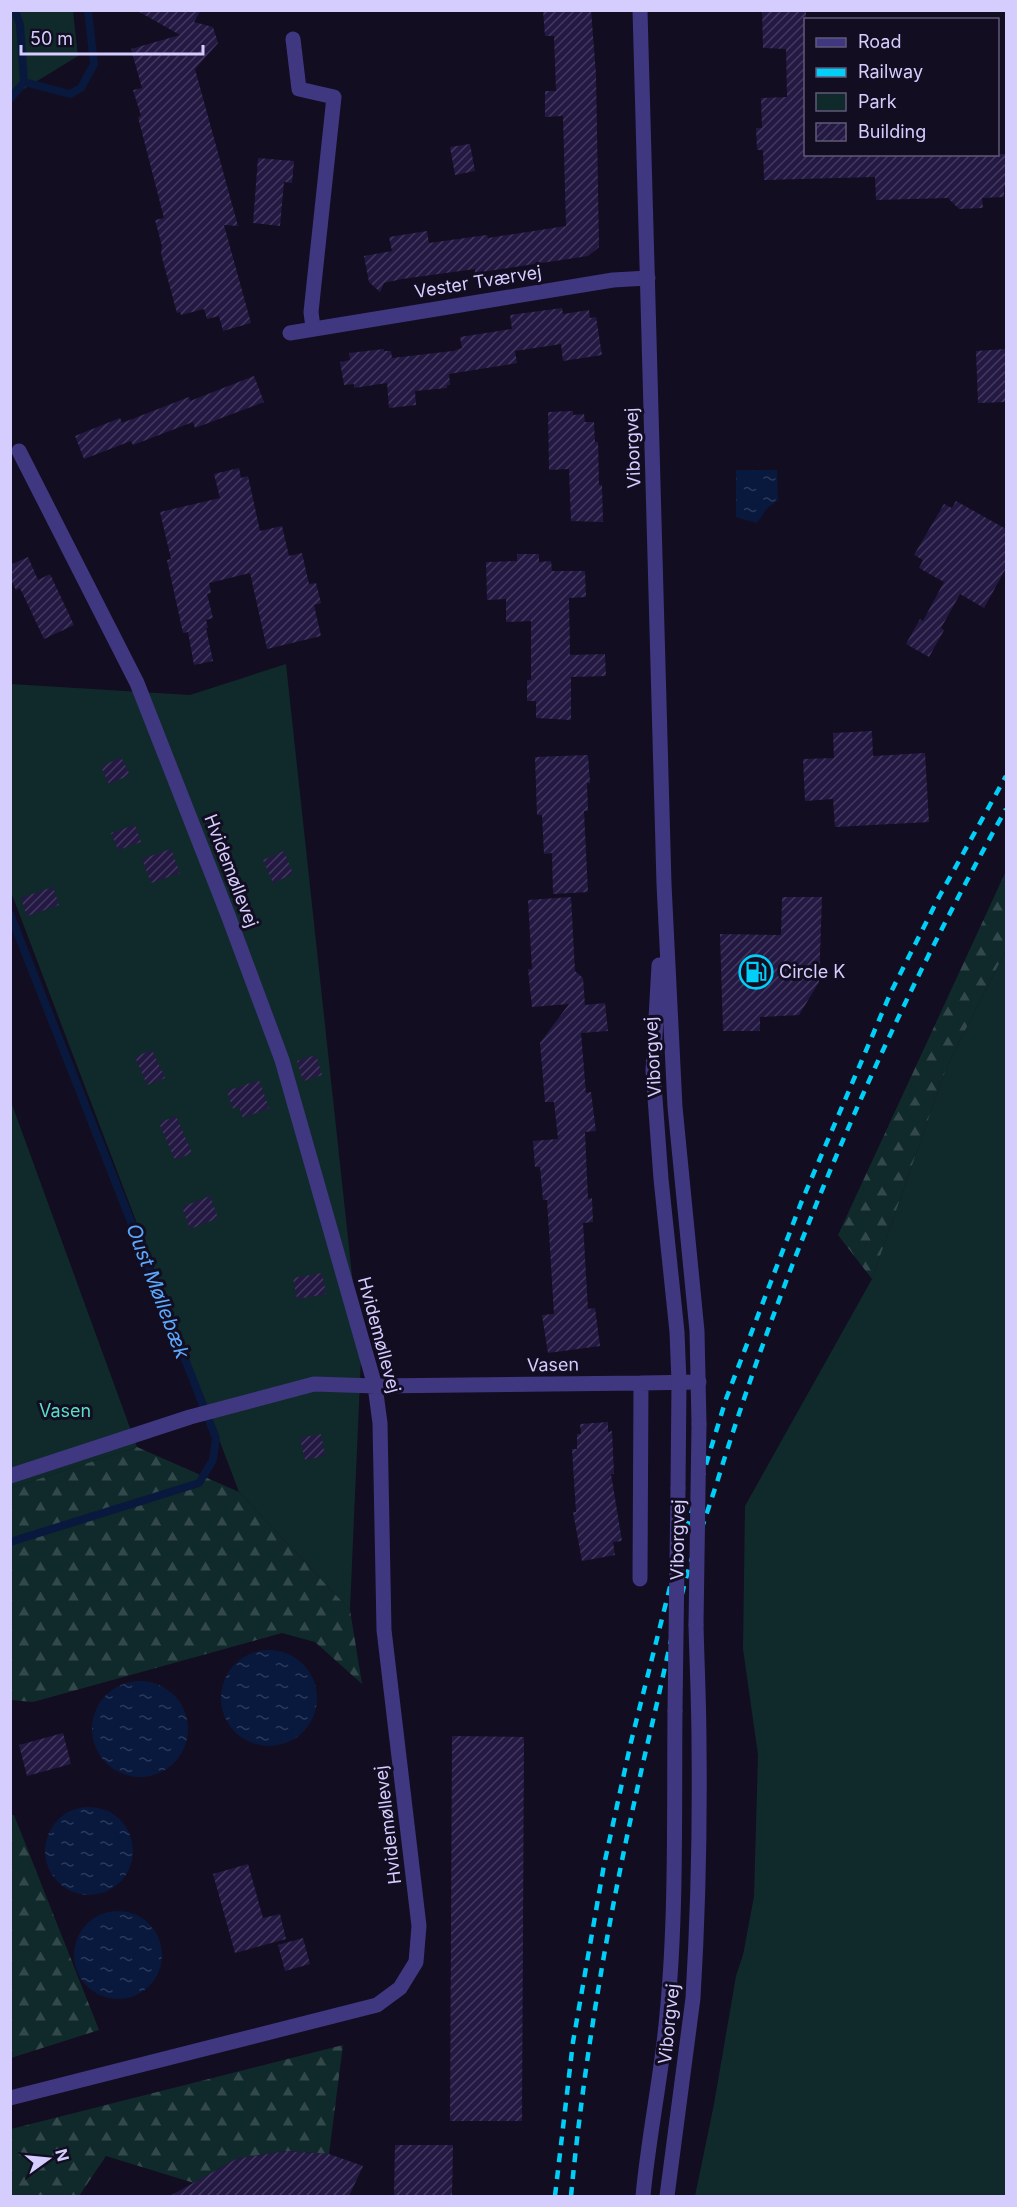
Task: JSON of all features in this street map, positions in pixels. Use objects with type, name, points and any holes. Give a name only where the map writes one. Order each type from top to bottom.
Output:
[{"type":"street","name":"Viborgvej","points":[[640,10],[664,884],[675,1107],[691,1261],[699,1382],[696,1625],[699,1744],[695,1952],[693,1998],[667,2196]]},
{"type":"street","points":[[293,39],[299,89],[334,97],[311,312],[314,328]]},
{"type":"street","name":"Vester Tværvej","points":[[290,333],[613,280],[648,278]]},
{"type":"street","name":"Hvidemøllevej","points":[[10,2098],[377,2005],[400,1988],[416,1962],[419,1926],[384,1630],[380,1423],[375,1386],[282,1060],[228,915],[137,683],[19,451]]},
{"type":"street","name":"Viborgvej","points":[[643,2196],[665,2034],[673,1879],[680,1382],[653,1071],[664,884]]},
{"type":"street","name":"Vasen","points":[[10,1476],[190,1417],[314,1384],[375,1386],[699,1382]]},
{"type":"street","points":[[640,1579],[641,1383]]},
{"type":"green space","points":[[11,10],[73,11],[78,56],[11,97]]},
{"type":"green space","points":[[286,664],[361,1358],[350,1610],[239,1492],[11,892],[11,684],[190,695]]},
{"type":"green space","points":[[1006,871],[1006,950],[947,1066],[872,1279],[838,1235]]},
{"type":"green space","points":[[1006,950],[1006,2196],[695,2196],[714,2104],[736,1976],[743,1955],[754,1896],[758,1755],[743,1649],[745,1506],[872,1279],[947,1066]]},
{"type":"green space","name":"Vasen","points":[[10,1099],[137,1447],[11,1488],[10,1488]]},
{"type":"green space","points":[[137,1447],[239,1492],[350,1610],[362,1684],[315,1642],[282,1633],[33,1702],[11,1700],[11,1488]]},
{"type":"green space","points":[[11,1815],[14,1815],[99,2030],[11,2058]]},
{"type":"green space","points":[[343,2045],[329,2154],[286,2151],[236,2159],[194,2183],[106,2156],[79,2196],[11,2196],[11,2129]]},
{"type":"water","points":[[736,470],[777,470],[778,500],[767,508],[757,523],[736,517]]},
{"type":"water","points":[[269,1650],[287,1653],[303,1664],[314,1680],[317,1698],[314,1716],[303,1732],[287,1743],[269,1746],[251,1743],[235,1732],[224,1716],[221,1698],[224,1680],[235,1664],[251,1653]]},
{"type":"water","points":[[140,1681],[158,1684],[174,1695],[185,1711],[188,1729],[185,1747],[174,1763],[158,1774],[140,1777],[122,1774],[106,1763],[95,1747],[92,1729],[95,1711],[106,1695],[122,1684]]},
{"type":"water","points":[[89,1807],[114,1814],[126,1826],[133,1851],[126,1876],[114,1888],[89,1895],[64,1888],[52,1876],[45,1851],[52,1826],[64,1814]]},
{"type":"water","points":[[118,1911],[135,1914],[149,1924],[159,1938],[162,1955],[159,1972],[149,1986],[135,1996],[118,1999],[101,1996],[87,1986],[77,1972],[74,1955],[77,1938],[87,1924],[101,1914]]},
{"type":"building","points":[[136,10],[201,10],[194,22],[213,27],[218,43],[195,69],[238,226],[224,225],[251,323],[223,331],[219,316],[207,319],[204,309],[181,315],[180,312],[177,313],[161,254],[162,246],[155,220],[164,218],[138,117],[141,116],[133,90],[142,88],[131,49],[180,35]]},
{"type":"building","points":[[543,10],[591,10],[596,74],[599,247],[588,256],[475,273],[475,269],[402,279],[384,283],[380,292],[369,282],[364,256],[392,251],[389,237],[427,231],[429,243],[487,235],[488,238],[566,226],[563,116],[545,117],[545,91],[556,91],[554,36],[545,36]]},
{"type":"building","points":[[762,10],[806,10],[806,18],[804,18],[804,156],[999,156],[999,154],[1006,154],[1004,197],[982,198],[983,208],[959,209],[948,198],[876,200],[875,177],[764,180],[763,150],[757,150],[756,128],[762,128],[761,98],[787,97],[786,49],[763,48]]},
{"type":"building","points":[[470,144],[475,171],[455,175],[450,147]]},
{"type":"building","points":[[258,158],[294,161],[292,183],[284,182],[280,226],[253,223]]},
{"type":"building","points":[[562,308],[563,314],[589,310],[590,318],[596,317],[602,355],[563,361],[561,344],[515,351],[517,363],[449,374],[450,385],[447,385],[447,388],[415,391],[416,405],[389,408],[387,383],[354,388],[354,384],[344,385],[340,362],[350,360],[349,353],[384,349],[384,351],[391,351],[392,358],[453,351],[462,348],[460,337],[512,329],[510,315]]},
{"type":"building","points":[[1006,349],[1006,402],[978,403],[976,351]]},
{"type":"building","points":[[254,376],[264,402],[195,428],[193,422],[133,445],[131,441],[84,459],[75,436],[120,418],[122,423],[189,397],[190,401]]},
{"type":"building","points":[[573,411],[573,415],[584,414],[585,422],[594,422],[595,442],[598,442],[599,485],[602,485],[603,522],[571,521],[569,469],[549,470],[548,412]]},
{"type":"building","points":[[239,468],[241,478],[248,476],[260,531],[282,526],[289,556],[302,553],[309,584],[316,583],[321,603],[314,605],[321,636],[267,649],[250,573],[209,583],[211,593],[207,594],[213,618],[206,620],[208,628],[206,628],[213,661],[194,665],[188,632],[183,633],[167,560],[171,559],[160,512],[220,498],[214,474]]},
{"type":"building","points":[[956,501],[1006,529],[1006,568],[984,608],[960,594],[941,628],[944,630],[929,657],[906,644],[920,619],[923,621],[944,582],[919,568],[923,560],[914,555],[944,504],[952,508]]},
{"type":"building","points":[[517,554],[539,554],[539,562],[551,561],[552,571],[585,571],[586,597],[569,598],[570,655],[605,654],[606,676],[571,677],[571,720],[536,718],[536,701],[527,701],[527,680],[531,680],[531,621],[506,622],[506,599],[487,600],[486,562],[517,561]]},
{"type":"building","points":[[28,557],[38,580],[50,574],[74,625],[44,639],[20,588],[16,590],[10,578],[10,565]]},
{"type":"building","points":[[872,731],[873,756],[925,753],[929,822],[835,827],[833,799],[805,801],[803,759],[834,758],[833,733]]},
{"type":"building","points":[[588,755],[590,783],[587,783],[588,811],[584,811],[588,892],[553,894],[552,853],[544,854],[542,815],[537,815],[535,757]]},
{"type":"building","points":[[121,757],[130,775],[109,784],[101,767]]},
{"type":"building","points":[[135,825],[141,842],[118,850],[111,833]]},
{"type":"building","points":[[171,849],[180,873],[151,883],[142,859]]},
{"type":"building","points":[[284,851],[293,874],[273,883],[263,860]]},
{"type":"building","points":[[53,887],[59,905],[27,916],[21,898]]},
{"type":"building","points":[[571,897],[575,971],[583,978],[585,1005],[605,1003],[608,1031],[581,1033],[586,1093],[591,1092],[596,1131],[585,1132],[588,1199],[592,1198],[593,1222],[583,1223],[588,1309],[595,1308],[600,1346],[548,1353],[542,1315],[554,1314],[547,1200],[543,1200],[540,1167],[535,1167],[533,1141],[558,1139],[554,1102],[545,1102],[540,1043],[569,1004],[532,1007],[528,969],[532,969],[528,900]]},
{"type":"building","points":[[782,897],[822,897],[819,982],[799,1015],[760,1017],[760,1031],[723,1031],[720,934],[781,935]]},
{"type":"building","points":[[152,1050],[165,1078],[147,1085],[135,1057]]},
{"type":"building","points":[[316,1055],[322,1075],[303,1081],[297,1061]]},
{"type":"building","points":[[259,1080],[269,1108],[243,1118],[239,1107],[233,1109],[227,1091]]},
{"type":"building","points":[[176,1116],[192,1153],[175,1160],[159,1123]]},
{"type":"building","points":[[210,1196],[218,1218],[190,1229],[182,1207]]},
{"type":"building","points":[[322,1273],[326,1294],[297,1299],[293,1278]]},
{"type":"building","points":[[608,1422],[608,1432],[612,1431],[614,1474],[611,1474],[622,1541],[613,1542],[615,1555],[582,1561],[573,1512],[576,1512],[572,1449],[577,1449],[577,1434],[581,1434],[580,1424]]},
{"type":"building","points":[[321,1434],[325,1456],[305,1460],[300,1438]]},
{"type":"building","points":[[63,1733],[71,1764],[27,1776],[19,1745]]},
{"type":"building","points":[[452,1736],[524,1737],[522,2121],[450,2121]]},
{"type":"building","points":[[248,1864],[263,1918],[280,1914],[286,1939],[235,1953],[213,1874]]},
{"type":"building","points":[[303,1938],[310,1964],[285,1971],[278,1945]]},
{"type":"building","points":[[395,2145],[453,2145],[452,2196],[394,2196]]},
{"type":"building","points":[[286,2151],[329,2154],[363,2166],[349,2196],[170,2196],[236,2159]]},
{"type":"waterway","points":[[15,10],[20,25],[24,82]]},
{"type":"waterway","name":"Oust Møllebæk","points":[[10,99],[24,82],[70,94],[81,88],[94,64],[88,10]]},
{"type":"waterway","name":"Oust Møllebæk","points":[[10,914],[216,1438],[213,1460],[199,1483],[10,1542]]},
{"type":"railway","points":[[555,2196],[573,2042],[604,1865],[631,1742],[676,1563],[726,1399],[801,1203],[891,992],[939,897],[1006,776]]},
{"type":"railway","points":[[571,2196],[593,2021],[613,1906],[671,1639],[694,1552],[781,1294],[848,1128],[923,967],[1006,809]]},
{"type":"place","name":"Circle K","points":[[756,972]]}]
